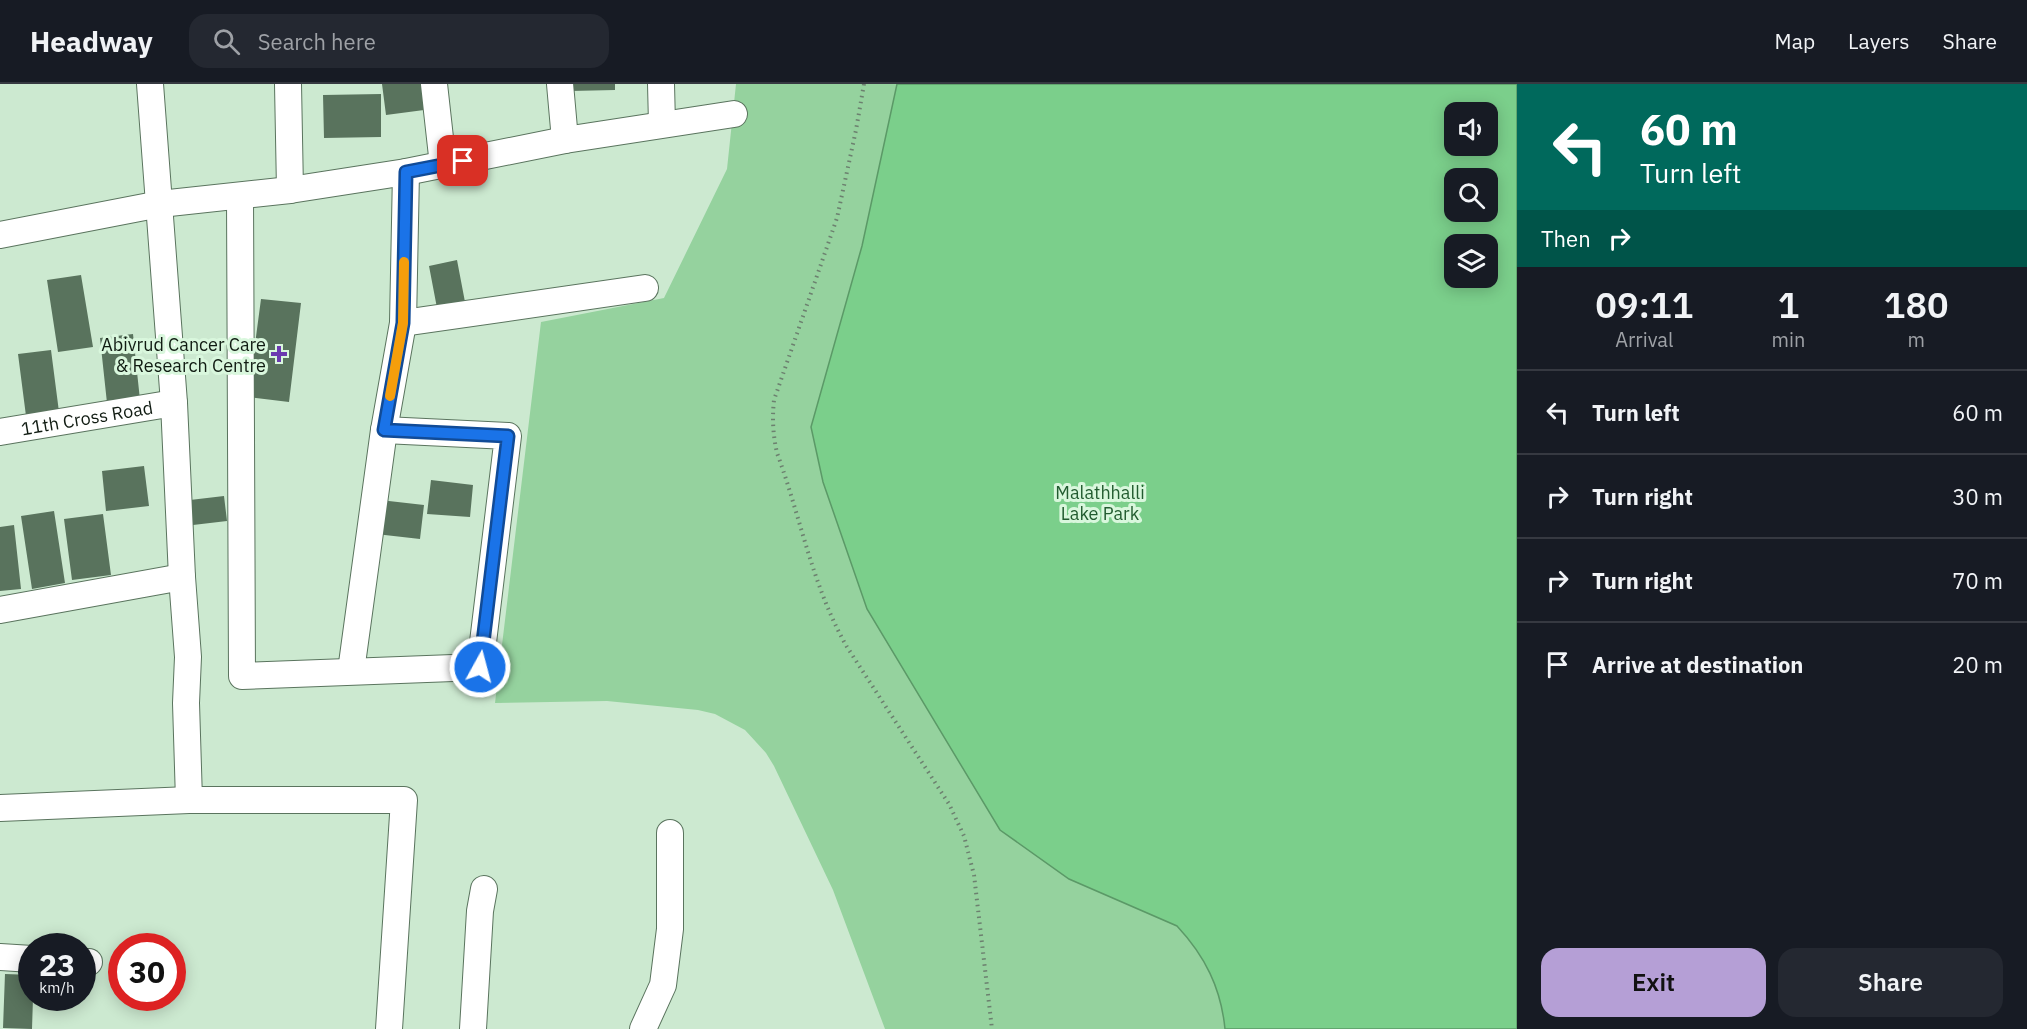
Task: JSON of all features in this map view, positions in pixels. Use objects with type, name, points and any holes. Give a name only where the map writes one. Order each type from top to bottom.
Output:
[{"type":"street","points":[[150,84],[174,403],[188,657],[186,703],[189,800]]},
{"type":"street","points":[[288,84],[290,190]]},
{"type":"street","points":[[434,84],[443,165]]},
{"type":"street","points":[[560,84],[565,140]]},
{"type":"street","points":[[661,84],[662,124]]},
{"type":"street","points":[[0,236],[160,204],[290,190],[406,172],[565,140],[734,114]]},
{"type":"street","points":[[351,671],[384,430],[403,323],[406,172]]},
{"type":"street","points":[[240,196],[242,676],[480,667],[508,436],[384,430]]},
{"type":"street","points":[[403,323],[645,288]]},
{"type":"street","name":"11th Cross Road","points":[[0,432],[174,403]]},
{"type":"street","points":[[0,609],[182,577]]},
{"type":"street","points":[[0,808],[189,800],[404,800],[389,1029]]},
{"type":"street","points":[[643,1029],[663,985],[670,929],[670,833]]},
{"type":"street","points":[[472,1029],[480,911],[484,889]]},
{"type":"street","points":[[0,957],[18,958]]},
{"type":"path","points":[[864,84],[837,218],[774,400],[772,419],[774,436],[777,453],[816,580],[832,621],[949,804],[964,836],[974,875],[992,1029]]},
{"type":"green space","name":"Malathhalli Lake Park","points":[[736,84],[1517,84],[1517,1029],[885,1029],[833,890],[774,766],[766,753],[745,730],[715,714],[698,710],[607,701],[495,703],[541,322],[664,298],[727,169]]},
{"type":"shaded area","name":"Malathhalli Lake Park","points":[[897,84],[1517,84],[1517,1029],[1225,1029],[1220,1000],[1210,973],[1196,949],[1177,926],[1069,879],[1000,830],[867,609],[823,482],[811,427],[862,246]]},
{"type":"building","points":[[382,84],[421,84],[424,110],[386,115]]},
{"type":"building","points":[[570,84],[615,84],[615,90],[570,91]]},
{"type":"building","points":[[381,94],[381,137],[324,138],[323,95]]},
{"type":"building","points":[[457,260],[465,302],[437,308],[429,266]]},
{"type":"building","points":[[81,275],[93,347],[58,352],[47,280]]},
{"type":"building","points":[[261,299],[301,303],[289,402],[248,397]]},
{"type":"building","points":[[133,334],[140,400],[107,403],[100,338]]},
{"type":"building","points":[[51,350],[59,412],[26,416],[18,354]]},
{"type":"building","points":[[144,466],[149,506],[106,511],[102,471]]},
{"type":"building","points":[[431,480],[473,485],[470,517],[427,514]]},
{"type":"building","points":[[224,496],[227,521],[193,525],[190,500]]},
{"type":"building","points":[[380,500],[424,505],[420,539],[376,534]]},
{"type":"building","points":[[54,511],[65,583],[32,589],[21,516]]},
{"type":"building","points":[[103,514],[111,575],[72,580],[64,519]]},
{"type":"building","points":[[14,525],[21,589],[0,591],[0,527]]},
{"type":"building","points":[[5,974],[18,974],[18,1011],[33,1011],[32,1029],[3,1028]]},
{"type":"slow traffic","points":[[390,396],[403,323],[404,262]]},
{"type":"place","name":"Abivrud Cancer Care & Research Centre","points":[[279,354]]},
{"type":"route","points":[[463,161],[406,172],[403,323],[384,430],[508,436],[480,667]]}]
